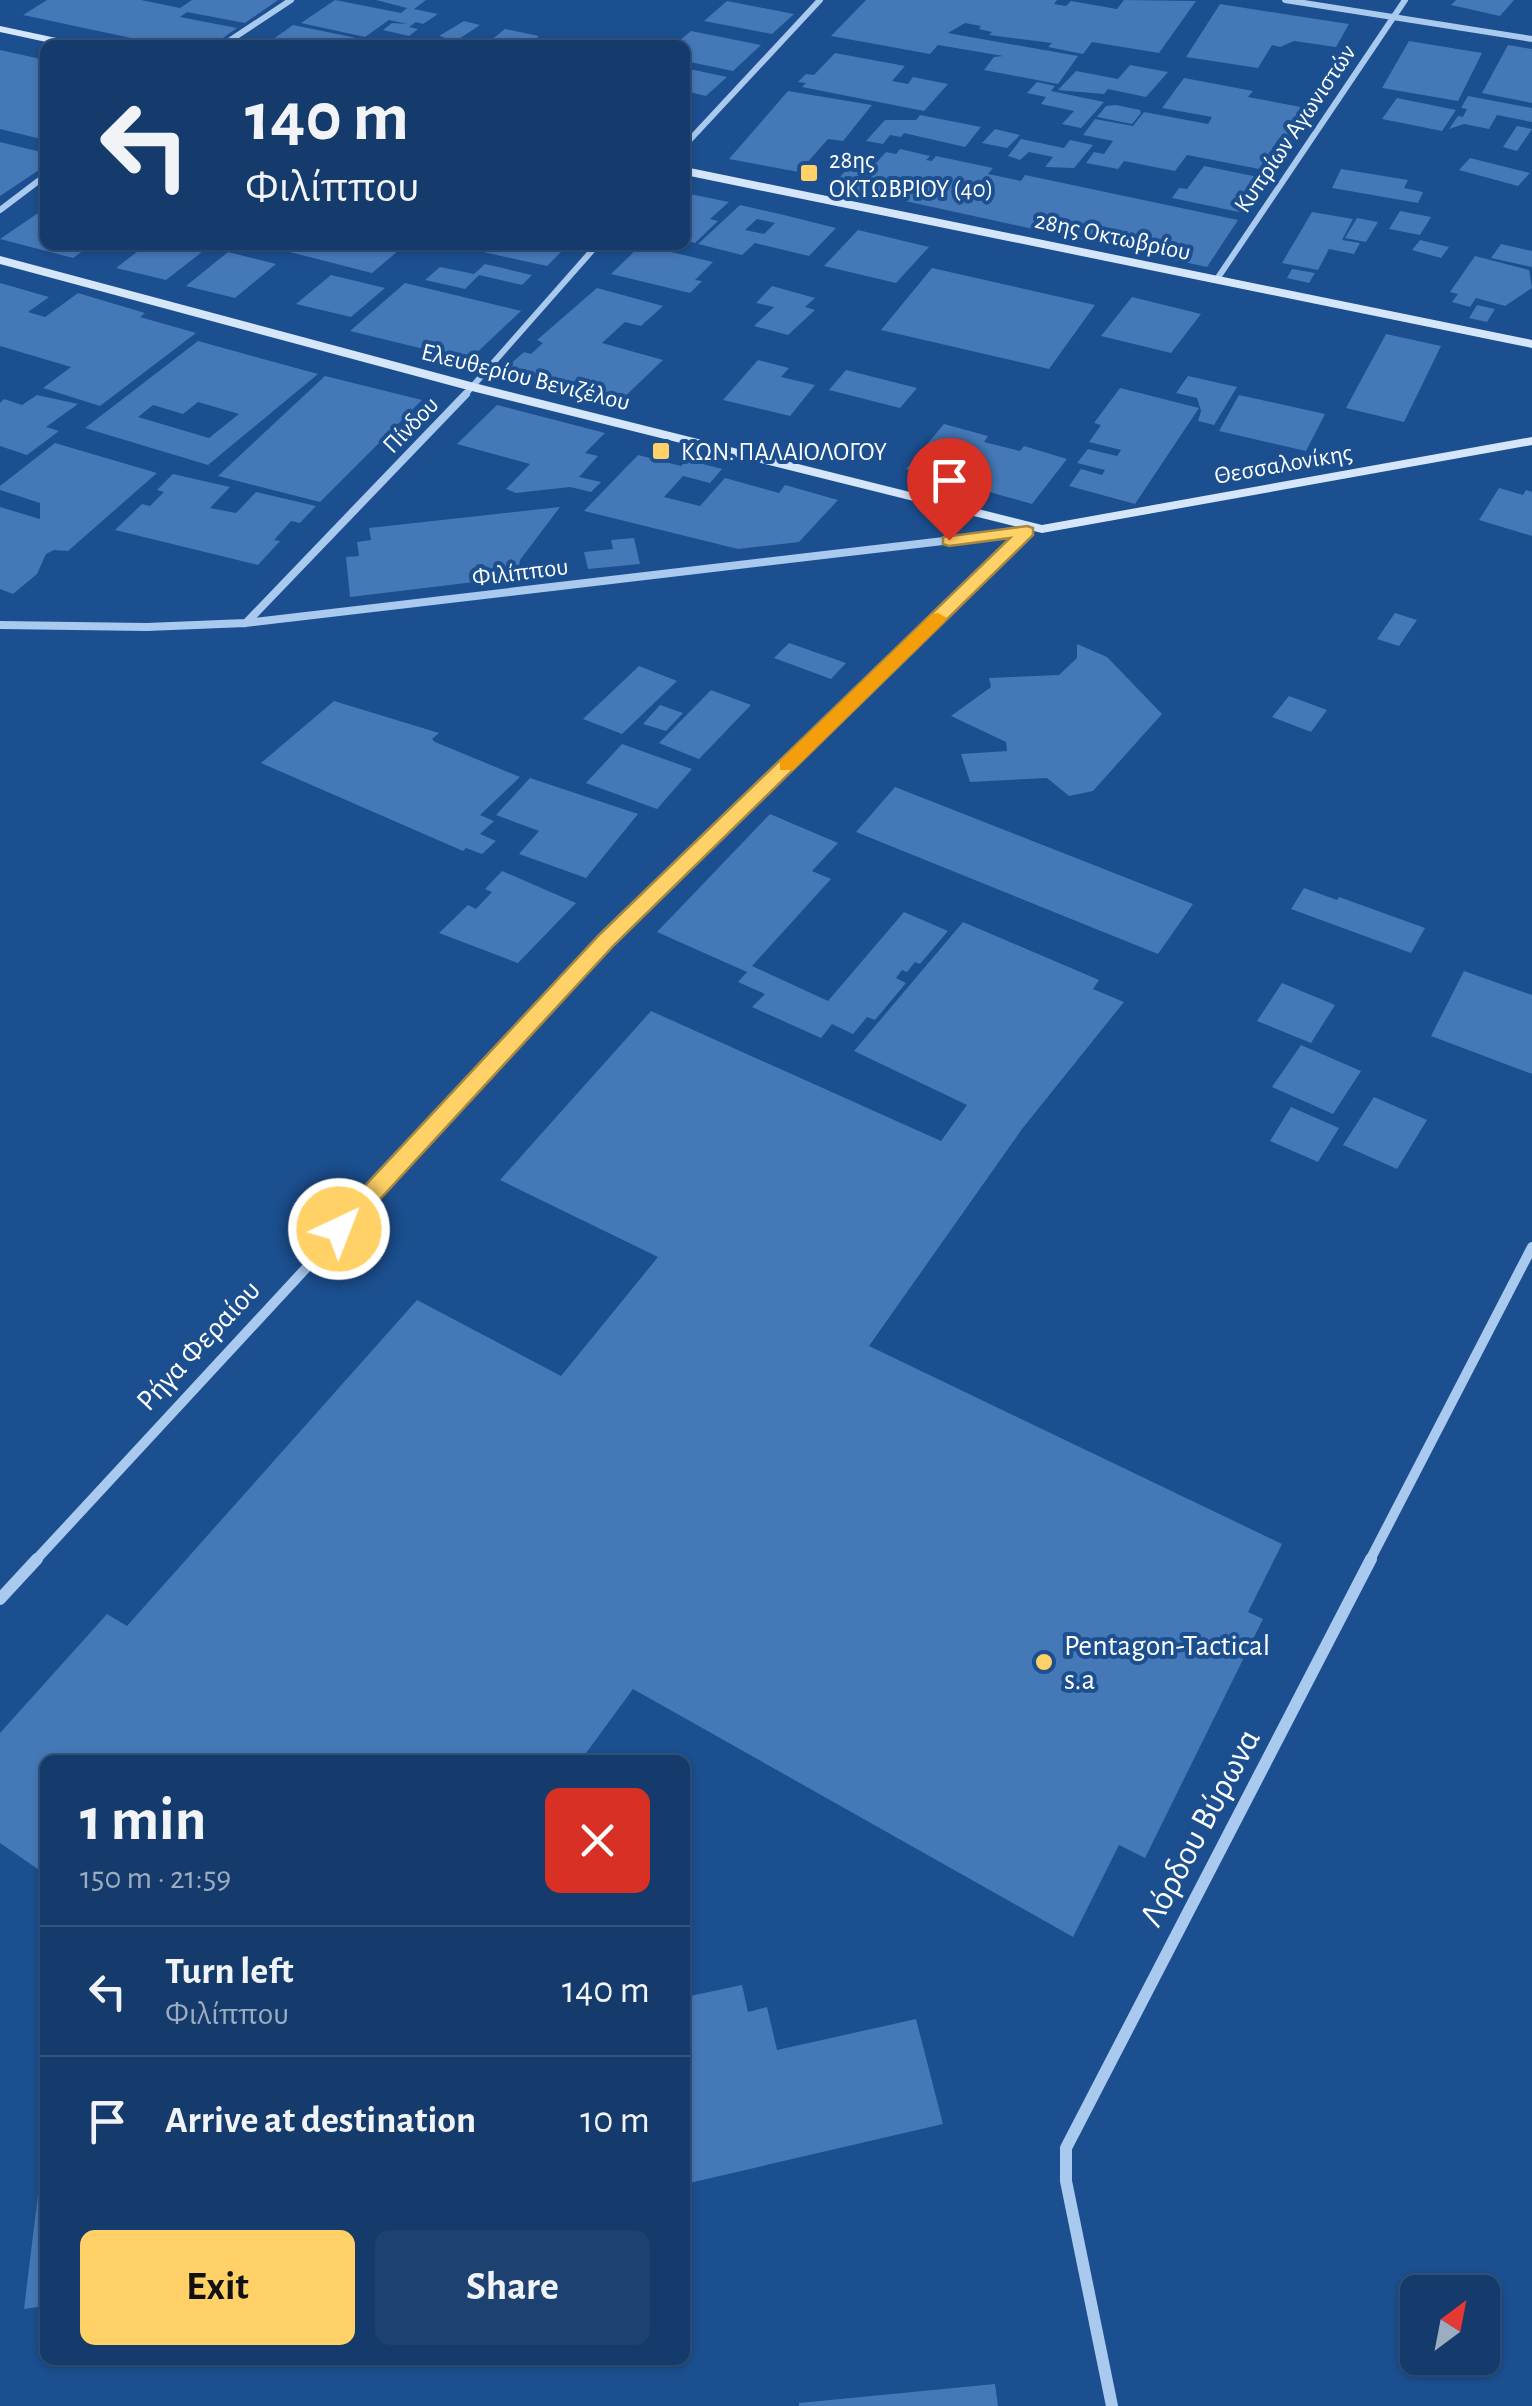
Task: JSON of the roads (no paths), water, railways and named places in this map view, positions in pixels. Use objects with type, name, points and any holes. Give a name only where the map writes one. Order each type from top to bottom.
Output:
[{"type":"main road","points":[[0,29],[52,40]]},
{"type":"main road","name":"28ης Οκτωβρίου","points":[[690,172],[1532,344]]},
{"type":"main road","name":"Ελευθερίου Βενιζέλου","points":[[0,260],[473,387],[1035,530]]},
{"type":"main road","name":"Θεσσαλονίκης","points":[[1035,530],[1532,441]]},
{"type":"street","points":[[230,40],[290,0]]},
{"type":"street","points":[[690,140],[820,0]]},
{"type":"street","points":[[1284,0],[1532,40]]},
{"type":"street","name":"Κυπρίων Αγωνιστών","points":[[1217,279],[1405,0]]},
{"type":"street","points":[[0,210],[40,180]]},
{"type":"street","name":"Πίνδου","points":[[245,623],[473,387],[593,250]]},
{"type":"street","name":"Φιλίππου","points":[[0,625],[245,623],[1035,530]]},
{"type":"street","name":"Ρήγα Φεραίου","points":[[0,1599],[607,940],[1035,530]]},
{"type":"street","name":"Λόρδου Βύρωνα","points":[[1112,2406],[1066,2181],[1066,2148],[1532,1247]]},
{"type":"place","name":"28ης ΟΚΤΩΒΡΙΟΥ (40)","points":[[809,173]]},
{"type":"place","name":"ΚΩΝ. ΠΑΛΑΙΟΛΟΓΟΥ","points":[[661,451]]},
{"type":"place","name":"Pentagon-Tactical s.a","points":[[1044,1662]]}]
